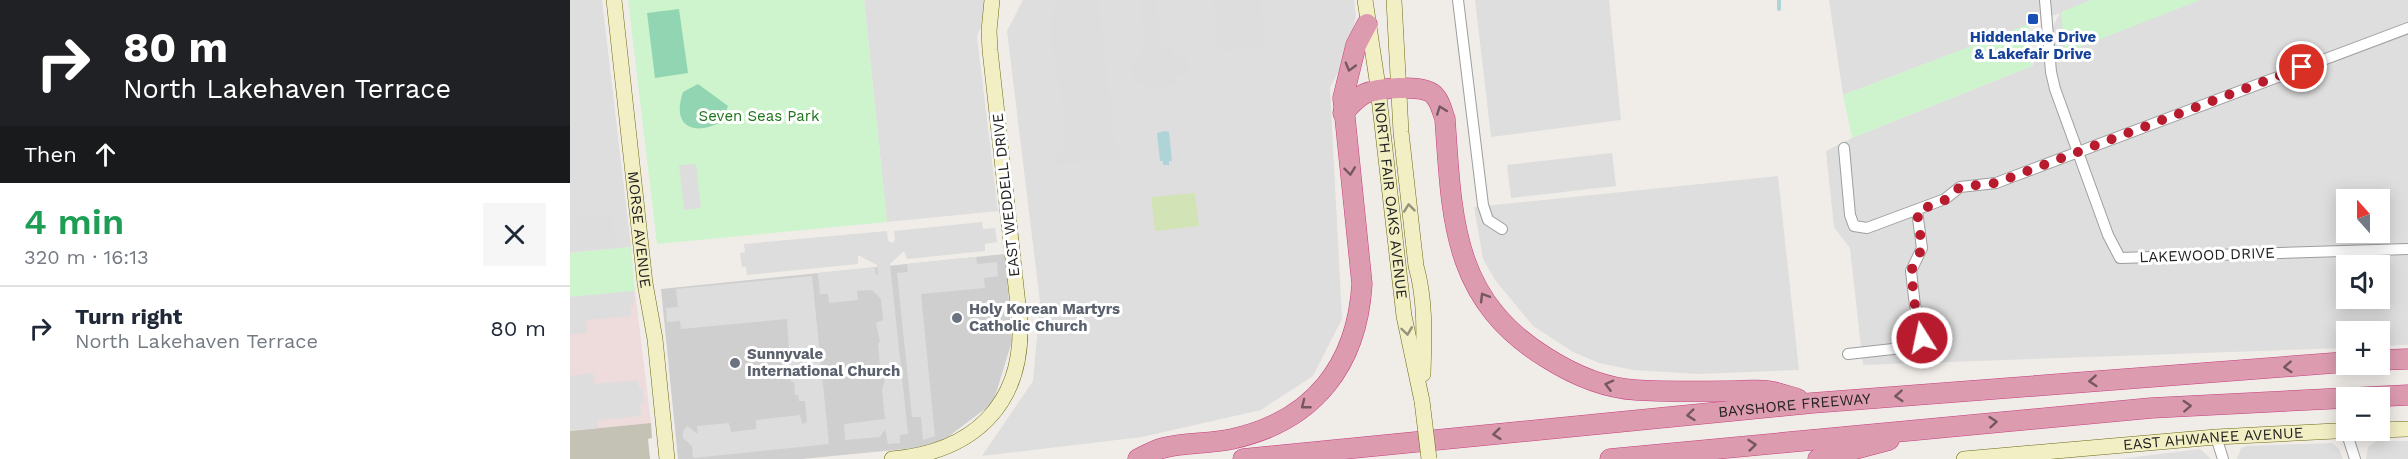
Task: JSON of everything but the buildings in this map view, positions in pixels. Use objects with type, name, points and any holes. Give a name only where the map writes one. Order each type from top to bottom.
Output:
[{"type":"highway","points":[[1138,459],[1163,448],[1230,440],[1283,421],[1309,404],[1328,384],[1344,361],[1354,336],[1360,310],[1362,284],[1343,113],[1344,87],[1356,45],[1367,24]]},
{"type":"highway","points":[[1343,113],[1355,100],[1367,93],[1418,88],[1433,94],[1440,105],[1444,119],[1454,217],[1460,246],[1484,299],[1521,342],[1564,369],[1608,386],[1632,390],[1664,392],[1767,390],[1812,403]]},
{"type":"highway","points":[[2390,360],[2408,359]]},
{"type":"highway","name":"BAYSHORE FREEWAY","points":[[1243,459],[1812,403],[2336,363]]},
{"type":"highway","points":[[2390,396],[2408,395]]},
{"type":"highway","points":[[1610,459],[2151,408],[2336,399]]},
{"type":"highway","points":[[1818,459],[1934,427]]},
{"type":"street","name":"MORSE AVENUE","points":[[614,0],[645,283],[655,339],[667,459]]},
{"type":"street","name":"EAST WEDDELL DRIVE","points":[[892,459],[930,453],[953,445],[970,435],[996,410],[1017,368],[1021,340],[1020,323],[990,50],[992,0]]},
{"type":"street","name":"NORTH FAIR OAKS AVENUE","points":[[1365,0],[1367,24],[1373,47],[1401,295],[1408,342],[1422,401],[1429,459]]},
{"type":"street","name":"NORTH FAIR OAKS AVENUE","points":[[1394,0],[1398,89],[1423,314],[1422,401]]},
{"type":"street","points":[[1458,0],[1483,205],[1488,220],[1502,229]]},
{"type":"street","points":[[2045,0],[2051,72],[2060,106],[2077,152]]},
{"type":"street","points":[[1844,148],[1850,215],[1854,226],[1867,228],[1945,200],[1960,187],[1996,183],[2408,28]]},
{"type":"street","name":"LAKEWOOD DRIVE","points":[[2077,152],[2108,235],[2120,258],[2408,249]]},
{"type":"street","points":[[1848,354],[1911,347],[1922,338],[1924,325],[1915,306],[1911,271],[1922,248],[1917,211]]},
{"type":"street","points":[[2390,430],[2408,429]]},
{"type":"street","name":"EAST AHWANEE AVENUE","points":[[1964,459],[2081,453],[2216,437],[2336,431]]},
{"type":"street","points":[[2216,437],[2223,459]]},
{"type":"street","points":[[2349,441],[2355,459]]},
{"type":"shaded area","points":[[570,0],[602,0],[631,247],[570,253]]},
{"type":"shaded area","points":[[864,0],[990,0],[977,37],[998,211],[887,222]]},
{"type":"shaded area","points":[[1023,0],[1354,0],[1356,16],[1348,52],[1330,88],[1342,319],[1313,376],[1261,410],[1142,437],[982,456],[1033,381],[1040,302],[1007,31]]},
{"type":"shaded area","points":[[1059,0],[1098,0],[1115,146],[1120,146],[1122,158],[1055,165],[1054,152],[1067,150],[1061,92],[1050,32],[1052,17]]},
{"type":"shaded area","points":[[1213,0],[1260,0],[1265,46],[1219,52]]},
{"type":"shaded area","points":[[1475,0],[1609,0],[1621,120],[1491,137]]},
{"type":"shaded area","points":[[1829,0],[2408,0],[2408,345],[2390,346],[2390,321],[2336,321],[2336,348],[1863,365],[1850,248],[1834,227],[1826,151],[1852,138],[2032,66],[2060,13],[1843,95]]},
{"type":"shaded area","points":[[1140,2],[1157,3],[1161,43],[1158,48],[1172,47],[1173,58],[1187,57],[1189,72],[1175,76],[1176,85],[1148,88],[1147,82],[1134,83],[1131,62],[1141,61],[1140,50],[1145,49]]},
{"type":"shaded area","points":[[1612,153],[1616,186],[1511,198],[1507,165]]},
{"type":"shaded area","points":[[696,164],[701,208],[684,210],[679,165]]},
{"type":"shaded area","points":[[1778,176],[1799,370],[1698,374],[1633,370],[1599,363],[1573,352],[1533,326],[1495,280],[1483,259],[1474,207]]},
{"type":"shaded area","points":[[612,215],[616,245],[570,250],[570,219]]},
{"type":"shaded area","points":[[982,222],[983,229],[995,228],[997,242],[985,244],[985,251],[907,259],[904,251],[890,264],[908,434],[900,435],[900,443],[888,444],[885,429],[880,437],[845,440],[844,424],[885,419],[882,390],[888,367],[880,367],[878,343],[880,342],[876,323],[883,320],[881,299],[872,290],[857,291],[858,300],[829,303],[828,294],[820,294],[818,273],[875,267],[876,275],[878,275],[877,265],[858,255],[858,264],[747,275],[746,267],[742,267],[740,253],[745,252],[744,244],[887,231],[888,241],[893,243],[894,231]]},
{"type":"shaded area","points":[[1005,254],[1012,341],[993,403],[936,446],[802,459],[678,459],[661,289]]},
{"type":"shaded area","points":[[976,257],[977,264],[997,262],[998,276],[984,278],[985,288],[921,294],[935,436],[923,440],[921,417],[912,417],[897,273],[908,272],[907,264]]},
{"type":"shaded area","points":[[812,276],[829,444],[693,458],[692,446],[683,438],[683,431],[687,426],[698,434],[697,426],[729,423],[731,432],[756,429],[756,420],[800,415],[802,424],[807,422],[805,401],[799,401],[798,395],[795,395],[794,382],[791,382],[787,319],[681,329],[680,321],[667,322],[666,308],[678,307],[676,289]]},
{"type":"shaded area","points":[[633,291],[634,305],[630,306],[631,316],[586,320],[587,333],[570,334],[570,297]]},
{"type":"shaded area","points":[[635,291],[651,423],[570,431],[570,297]]},
{"type":"shaded area","points":[[593,373],[594,384],[638,380],[639,389],[643,389],[644,403],[640,404],[641,416],[598,420],[598,428],[570,430],[570,376]]},
{"type":"shaded area","points":[[651,423],[652,438],[648,439],[650,459],[570,459],[570,431]]},
{"type":"shaded area","points":[[2377,441],[2408,441],[2408,459],[2366,459],[2368,447]]},
{"type":"shaded area","points":[[2332,443],[2339,449],[2343,459],[2237,459],[2241,448],[2246,446]]},
{"type":"shaded area","points":[[2200,449],[2211,459],[2119,459]]},
{"type":"green space","name":"Seven Seas Park","points":[[628,0],[864,0],[887,222],[657,244]]},
{"type":"green space","points":[[2091,0],[2200,0],[2065,53],[2061,12]]},
{"type":"green space","points":[[679,9],[688,73],[655,78],[647,13]]},
{"type":"green space","points":[[2029,24],[2032,66],[1852,138],[1843,95]]},
{"type":"green space","points":[[698,84],[728,106],[723,121],[712,126],[694,128],[683,121],[680,104],[683,92]]},
{"type":"green space","points":[[1195,193],[1199,226],[1155,231],[1151,197]]},
{"type":"green space","points":[[631,247],[635,291],[570,297],[570,253]]},
{"type":"water","points":[[1169,132],[1172,161],[1169,161],[1169,165],[1163,165],[1163,161],[1160,161],[1157,133]]},
{"type":"waterway","points":[[1779,0],[1779,9]]},
{"type":"place","name":"Hiddenlake Drive & Lakefair Drive","points":[[2033,19]]},
{"type":"place","name":"Holy Korean Martyrs Catholic Church","points":[[957,318]]},
{"type":"place","name":"Sunnyvale International Church","points":[[735,363]]},
{"type":"route","points":[[1922,338],[1924,325],[1915,306],[1911,271],[1922,248],[1917,211],[1945,200],[1960,187],[1996,183],[2302,67]]}]
